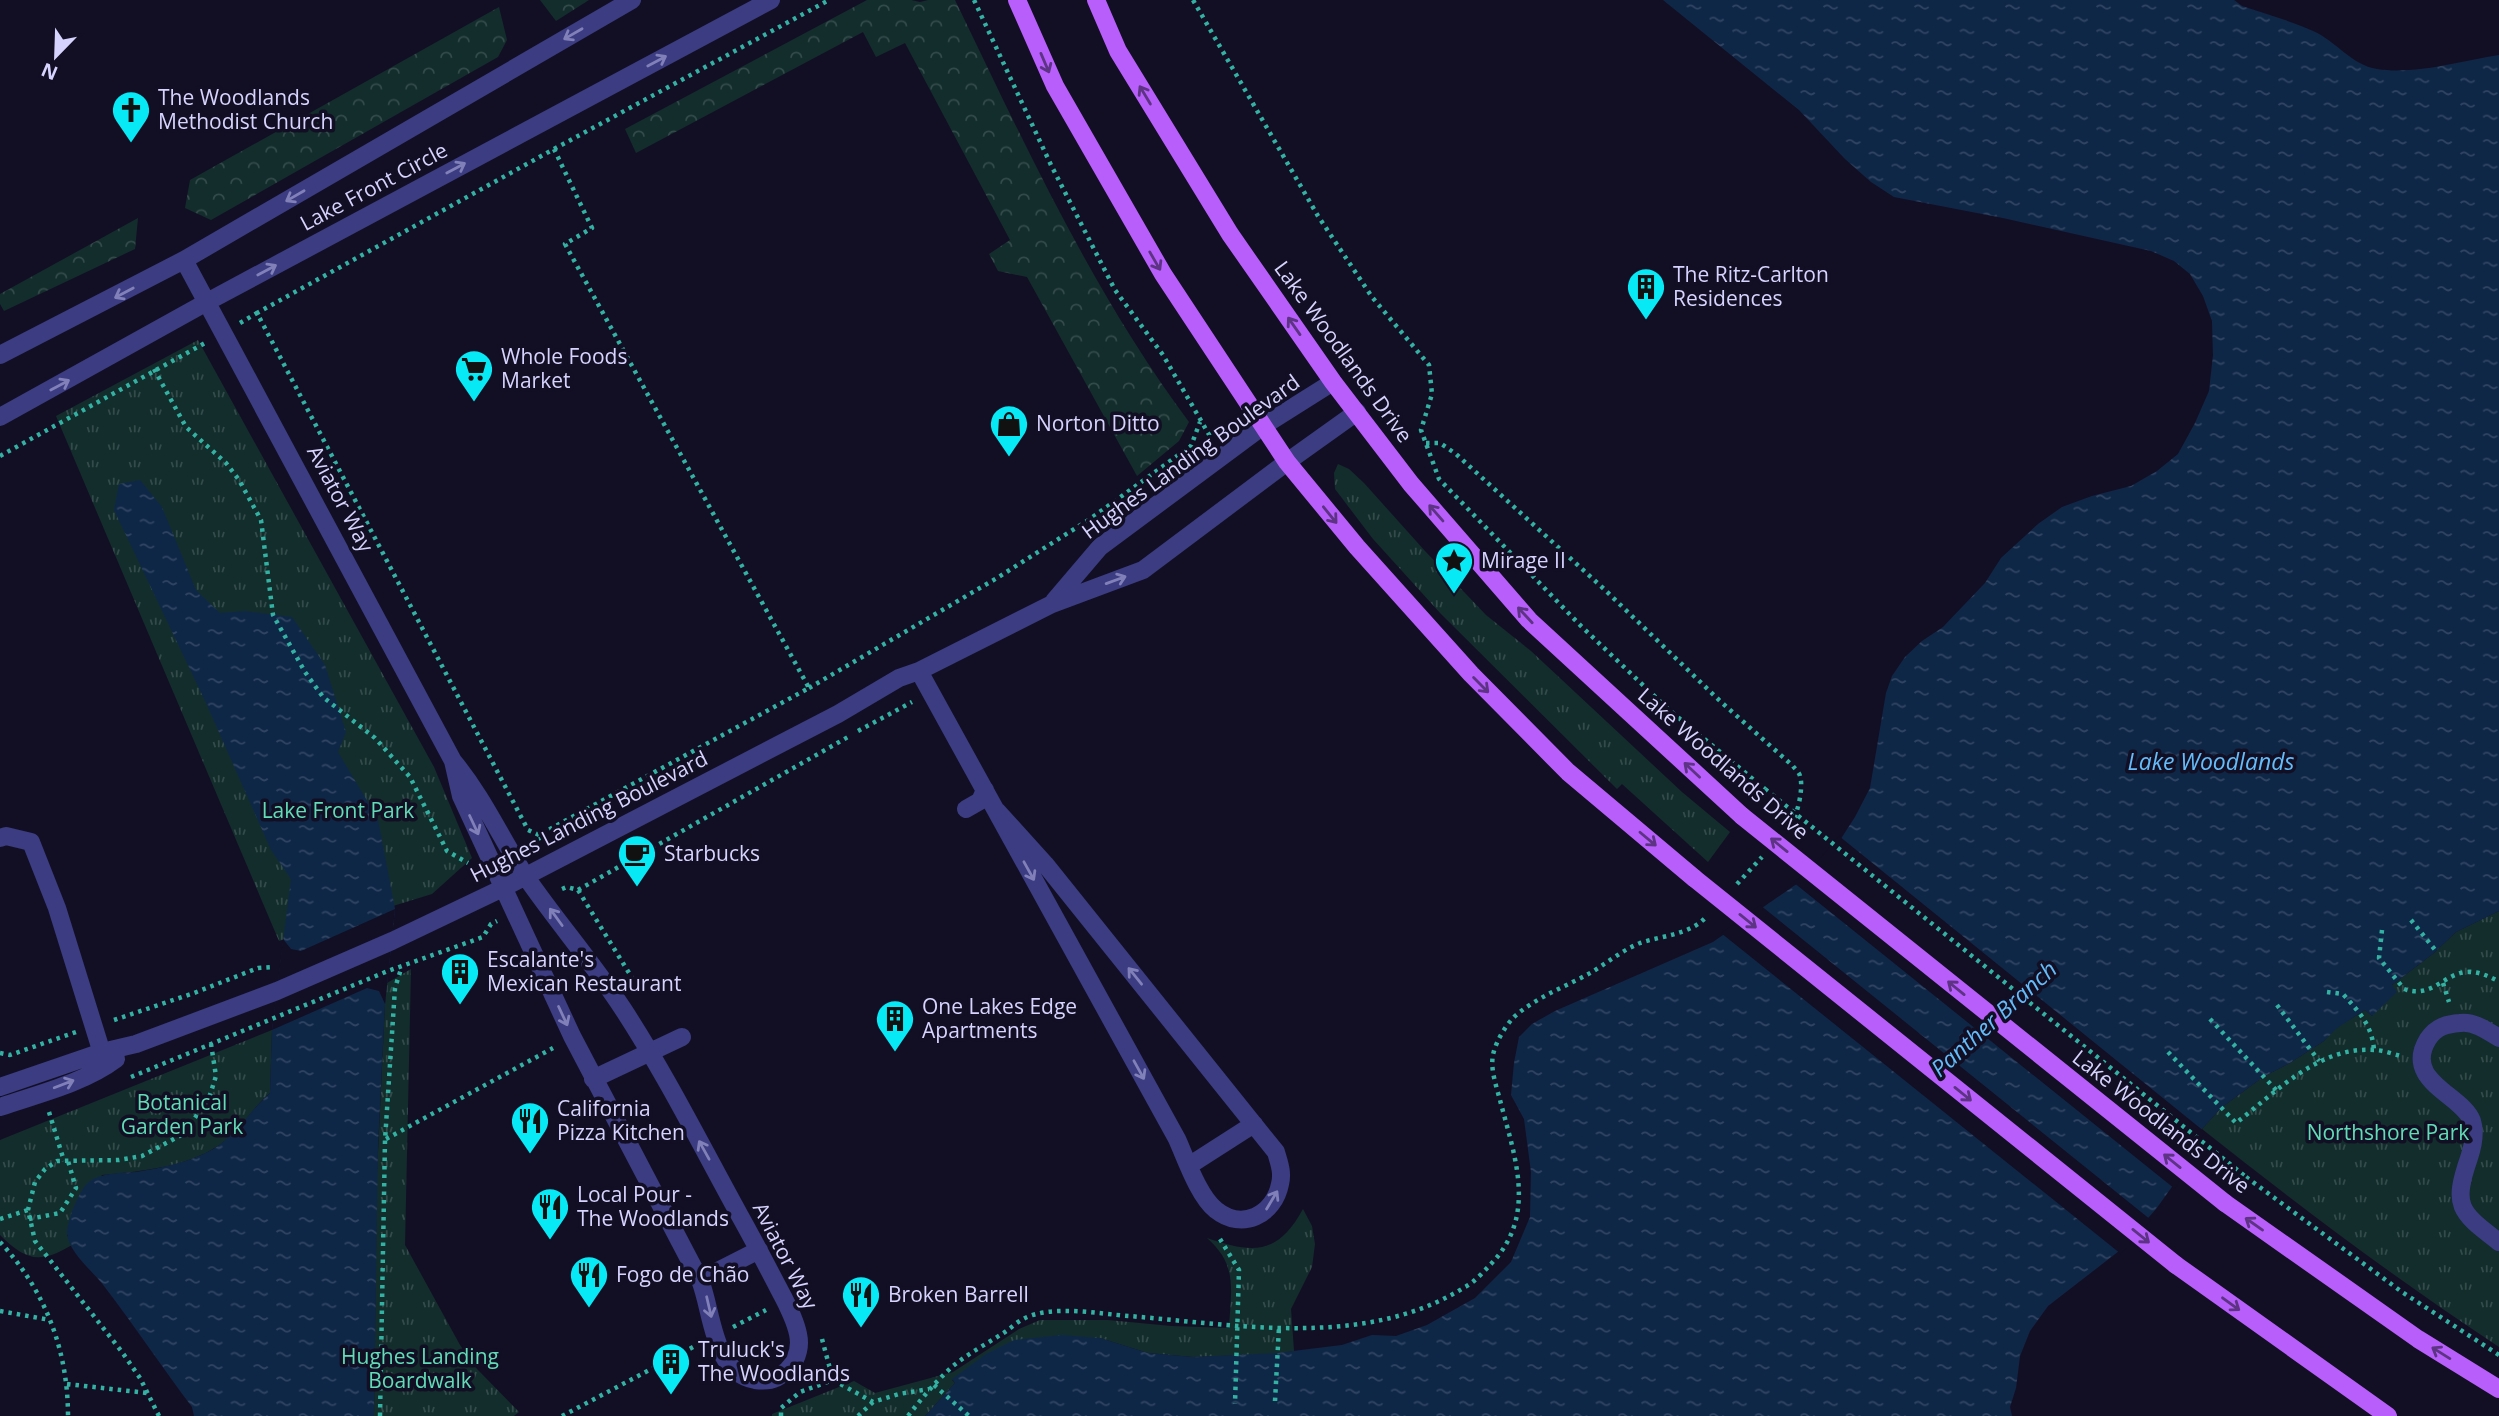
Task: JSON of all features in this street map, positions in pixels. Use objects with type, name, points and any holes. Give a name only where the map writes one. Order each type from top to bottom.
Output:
[{"type":"main road","points":[[1017,0],[1055,86],[1163,274],[1287,462],[1356,547],[1471,674],[1568,772],[1695,878],[2176,1265],[2388,1416]]},
{"type":"main road","name":"Lake Woodlands Drive","points":[[1096,0],[1118,51],[1230,234],[1333,382],[1410,484],[1529,620],[1742,816],[2225,1203],[2418,1339],[2499,1389]]},
{"type":"street","name":"Lake Front Circle","points":[[0,355],[184,260],[632,0]]},
{"type":"street","name":"Lake Front Circle","points":[[0,417],[207,302],[771,0]]},
{"type":"street","name":"Aviator Way","points":[[184,260],[453,761],[478,793],[526,876],[623,1008],[759,1250],[798,1335],[798,1354],[785,1373],[774,1379],[755,1380],[728,1364],[715,1336],[700,1280],[572,1036],[461,796],[453,761]]},
{"type":"street","name":"Hughes Landing Boulevard","points":[[1052,604],[1100,547],[1263,426],[1333,382]]},
{"type":"street","name":"Hughes Landing Boulevard","points":[[0,1107],[136,1044],[277,991],[391,941],[503,888],[838,714],[899,678],[919,671],[1052,604],[1143,570],[1357,412]]},
{"type":"street","points":[[919,671],[1206,1198],[1214,1209],[1231,1219],[1251,1220],[1264,1213],[1280,1185],[1281,1169],[1276,1152],[1045,864],[996,811]]},
{"type":"street","points":[[965,809],[980,801],[985,790]]},
{"type":"street","points":[[0,838],[6,836],[31,842],[57,908],[104,1059]]},
{"type":"street","points":[[2499,1038],[2466,1022],[2446,1025],[2430,1036],[2424,1047],[2422,1061],[2435,1084],[2470,1115],[2473,1125],[2472,1147],[2462,1181],[2462,1209],[2472,1222],[2499,1242]]},
{"type":"street","points":[[593,1079],[682,1037]]},
{"type":"street","name":"Hughes Landing Boulevard","points":[[0,1087],[104,1059]]},
{"type":"street","points":[[1189,1165],[1254,1124]]},
{"type":"street","points":[[700,1280],[759,1250]]},
{"type":"path","points":[[0,456],[829,0]]},
{"type":"path","points":[[974,0],[1051,165],[1115,290],[1163,355],[1222,457]]},
{"type":"path","points":[[1193,0],[1318,216],[1372,297],[1429,365],[1432,394],[1421,430],[1439,479],[1581,626],[1668,709],[2246,1177],[2402,1293],[2499,1355]]},
{"type":"path","points":[[554,149],[592,228],[565,244],[809,688]]},
{"type":"path","points":[[257,313],[528,830],[539,835],[567,887]]},
{"type":"path","points":[[154,369],[186,427],[226,463],[239,480],[261,520],[273,615],[295,656],[323,697],[375,738],[410,777],[447,851],[472,865]]},
{"type":"path","points":[[539,835],[809,688],[997,578],[1090,519],[1191,446],[1201,421]]},
{"type":"path","points":[[1426,443],[1440,443],[1456,454],[1793,766],[1800,776],[1800,802],[1793,823],[1785,832]]},
{"type":"path","points":[[542,899],[567,887],[578,890],[901,707],[911,702],[922,704],[934,698]]},
{"type":"path","points":[[1735,886],[1769,850]]},
{"type":"path","points":[[125,1079],[388,971],[483,937],[491,924],[514,913]]},
{"type":"path","points":[[908,1416],[955,1365],[1023,1319],[1042,1313],[1087,1312],[1238,1325],[1340,1327],[1396,1318],[1429,1308],[1468,1286],[1502,1252],[1516,1224],[1520,1188],[1514,1148],[1494,1077],[1493,1051],[1512,1018],[1619,953],[1638,944],[1687,931],[1700,924],[1709,914]]},
{"type":"path","points":[[2411,920],[2436,951]]},
{"type":"path","points":[[2382,930],[2379,958],[2404,989],[2420,991],[2464,972],[2484,974],[2499,981]]},
{"type":"path","points":[[0,1053],[9,1055],[194,993],[258,968],[280,967]]},
{"type":"path","points":[[380,1416],[385,1140],[395,988],[401,968]]},
{"type":"path","points":[[2327,992],[2343,994],[2360,1013],[2371,1029],[2374,1050]]},
{"type":"path","points":[[2277,1005],[2319,1061]]},
{"type":"path","points":[[2210,1019],[2277,1091]]},
{"type":"path","points":[[385,1140],[572,1036]]},
{"type":"path","points":[[159,1416],[148,1393],[104,1328],[35,1241],[28,1210],[36,1182],[45,1169],[57,1161],[119,1160],[142,1156],[185,1133],[210,1095],[216,1076],[211,1044]]},
{"type":"path","points":[[2168,1052],[2236,1123],[2319,1061],[2340,1054],[2374,1050],[2422,1061]]},
{"type":"path","points":[[36,1114],[56,1107]]},
{"type":"path","points":[[29,1219],[60,1213],[76,1188],[49,1110]]},
{"type":"path","points":[[0,1219],[28,1210]]},
{"type":"path","points":[[0,1242],[26,1274],[51,1320],[61,1355],[68,1416]]},
{"type":"path","points":[[562,1416],[784,1300]]},
{"type":"path","points":[[0,1311],[51,1320]]},
{"type":"path","points":[[1235,1404],[1238,1325]]},
{"type":"path","points":[[1275,1401],[1279,1327]]},
{"type":"path","points":[[781,1416],[781,1408],[800,1392],[833,1380]]},
{"type":"path","points":[[66,1384],[148,1393]]},
{"type":"path","points":[[934,1385],[968,1416]]},
{"type":"path","points":[[858,1416],[873,1402]]},
{"type":"green space","points":[[540,0],[589,0],[556,21]]},
{"type":"green space","points":[[867,0],[955,0],[1034,163],[1091,270],[1154,373],[1189,422],[1179,441],[1137,476],[1027,277],[998,271],[989,254],[1010,240],[905,43],[876,57],[863,32],[636,153],[625,129]]},
{"type":"green space","points":[[499,7],[507,40],[498,57],[211,220],[185,208],[190,180]]},
{"type":"green space","points":[[138,218],[135,249],[4,311],[0,304],[0,294]]},
{"type":"green space","name":"Lake Front Park","points":[[198,340],[434,767],[472,858],[432,894],[279,941],[56,416]]},
{"type":"green space","points":[[1338,464],[1349,469],[1364,483],[1486,615],[1531,651],[1682,792],[1730,832],[1708,862],[1622,784],[1617,789],[1441,614],[1373,539],[1335,489],[1334,473]]},
{"type":"green space","name":"Northshore Park","points":[[2499,911],[2499,1347],[2348,1241],[2202,1129],[2221,1108],[2263,1077],[2324,1041],[2335,1029],[2365,1010],[2372,1016],[2392,985],[2434,953],[2456,932]]},
{"type":"green space","name":"Hughes Landing Boardwalk","points":[[411,969],[405,1245],[460,1345],[477,1369],[519,1412],[514,1416],[374,1416],[377,1174],[385,1004],[387,983]]},
{"type":"green space","name":"Botanical Garden Park","points":[[272,1030],[270,1093],[226,1140],[183,1162],[102,1175],[67,1235],[72,1245],[61,1251],[42,1257],[26,1255],[0,1235],[0,1140]]},
{"type":"green space","points":[[1303,1209],[1312,1226],[1315,1244],[1312,1267],[1291,1309],[1294,1351],[1282,1353],[1280,1403],[1271,1354],[1193,1357],[1148,1353],[1100,1338],[952,1380],[955,1383],[925,1416],[772,1416],[854,1381],[875,1393],[953,1372],[1019,1329],[1040,1320],[1108,1320],[1229,1328],[1231,1290],[1228,1268],[1217,1248],[1207,1238],[1238,1247],[1263,1247],[1284,1235]]},
{"type":"water","name":"Lake Woodlands","points":[[1663,0],[2234,0],[2242,6],[2313,31],[2359,63],[2377,69],[2422,69],[2499,55],[2499,911],[2456,932],[2434,953],[2392,985],[2397,992],[2372,1016],[2365,1010],[2360,1013],[2336,1029],[2324,1041],[2263,1077],[2221,1108],[2202,1129],[2174,1184],[2156,1209],[2119,1251],[2048,1306],[2030,1331],[2020,1356],[2016,1388],[2010,1407],[2012,1416],[925,1416],[955,1383],[952,1379],[986,1354],[1014,1340],[1062,1335],[1100,1338],[1148,1353],[1193,1357],[1277,1353],[1342,1345],[1372,1335],[1396,1336],[1427,1325],[1475,1298],[1511,1262],[1530,1217],[1531,1172],[1524,1119],[1511,1095],[1519,1037],[1532,1024],[1555,1011],[1713,942],[1814,872],[1835,848],[1870,788],[1886,693],[1892,676],[1905,657],[1943,627],[1985,583],[2001,558],[2038,524],[2062,507],[2131,486],[2157,471],[2178,454],[2195,423],[2209,391],[2213,355],[2212,321],[2203,296],[2190,274],[2174,261],[2151,251],[1894,197],[1871,182],[1845,159],[1799,110]]},
{"type":"water","points":[[140,480],[162,507],[196,590],[220,613],[245,611],[292,617],[325,665],[346,732],[338,752],[378,819],[395,909],[385,1004],[378,1147],[374,1416],[194,1416],[192,1407],[68,1240],[72,1213],[78,1197],[90,1181],[109,1174],[171,1165],[211,1151],[230,1136],[270,1093],[272,1030],[291,879],[271,850],[206,703],[114,510],[119,484]]},
{"type":"pier","points":[[1839,836],[2205,1132],[2175,1189],[1793,882],[1811,869]]},
{"type":"pier","points":[[1760,905],[2151,1220],[2121,1254],[1721,933]]},
{"type":"pier","points":[[395,909],[385,1004],[379,991],[367,988],[272,1030],[283,939],[291,949],[301,951]]},
{"type":"place","name":"The Woodlands Methodist Church","points":[[131,144]]},
{"type":"place","name":"The Ritz-Carlton Residences","points":[[1646,321]]},
{"type":"place","name":"Whole Foods Market","points":[[474,403]]},
{"type":"place","name":"Norton Ditto","points":[[1009,458]]},
{"type":"place","name":"Mirage II","points":[[1454,595]]},
{"type":"place","name":"Starbucks","points":[[637,888]]},
{"type":"place","name":"Escalante's Mexican Restaurant","points":[[460,1006]]},
{"type":"place","name":"One Lakes Edge Apartments","points":[[895,1053]]},
{"type":"place","name":"California Pizza Kitchen","points":[[530,1155]]},
{"type":"place","name":"Local Pour - The Woodlands","points":[[550,1241]]},
{"type":"place","name":"Fogo de Chão","points":[[589,1309]]},
{"type":"place","name":"Broken Barrell","points":[[861,1329]]},
{"type":"place","name":"Truluck's The Woodlands","points":[[671,1396]]},
{"type":"water label","name":"Panther Branch","points":[[1994,1019]]}]
